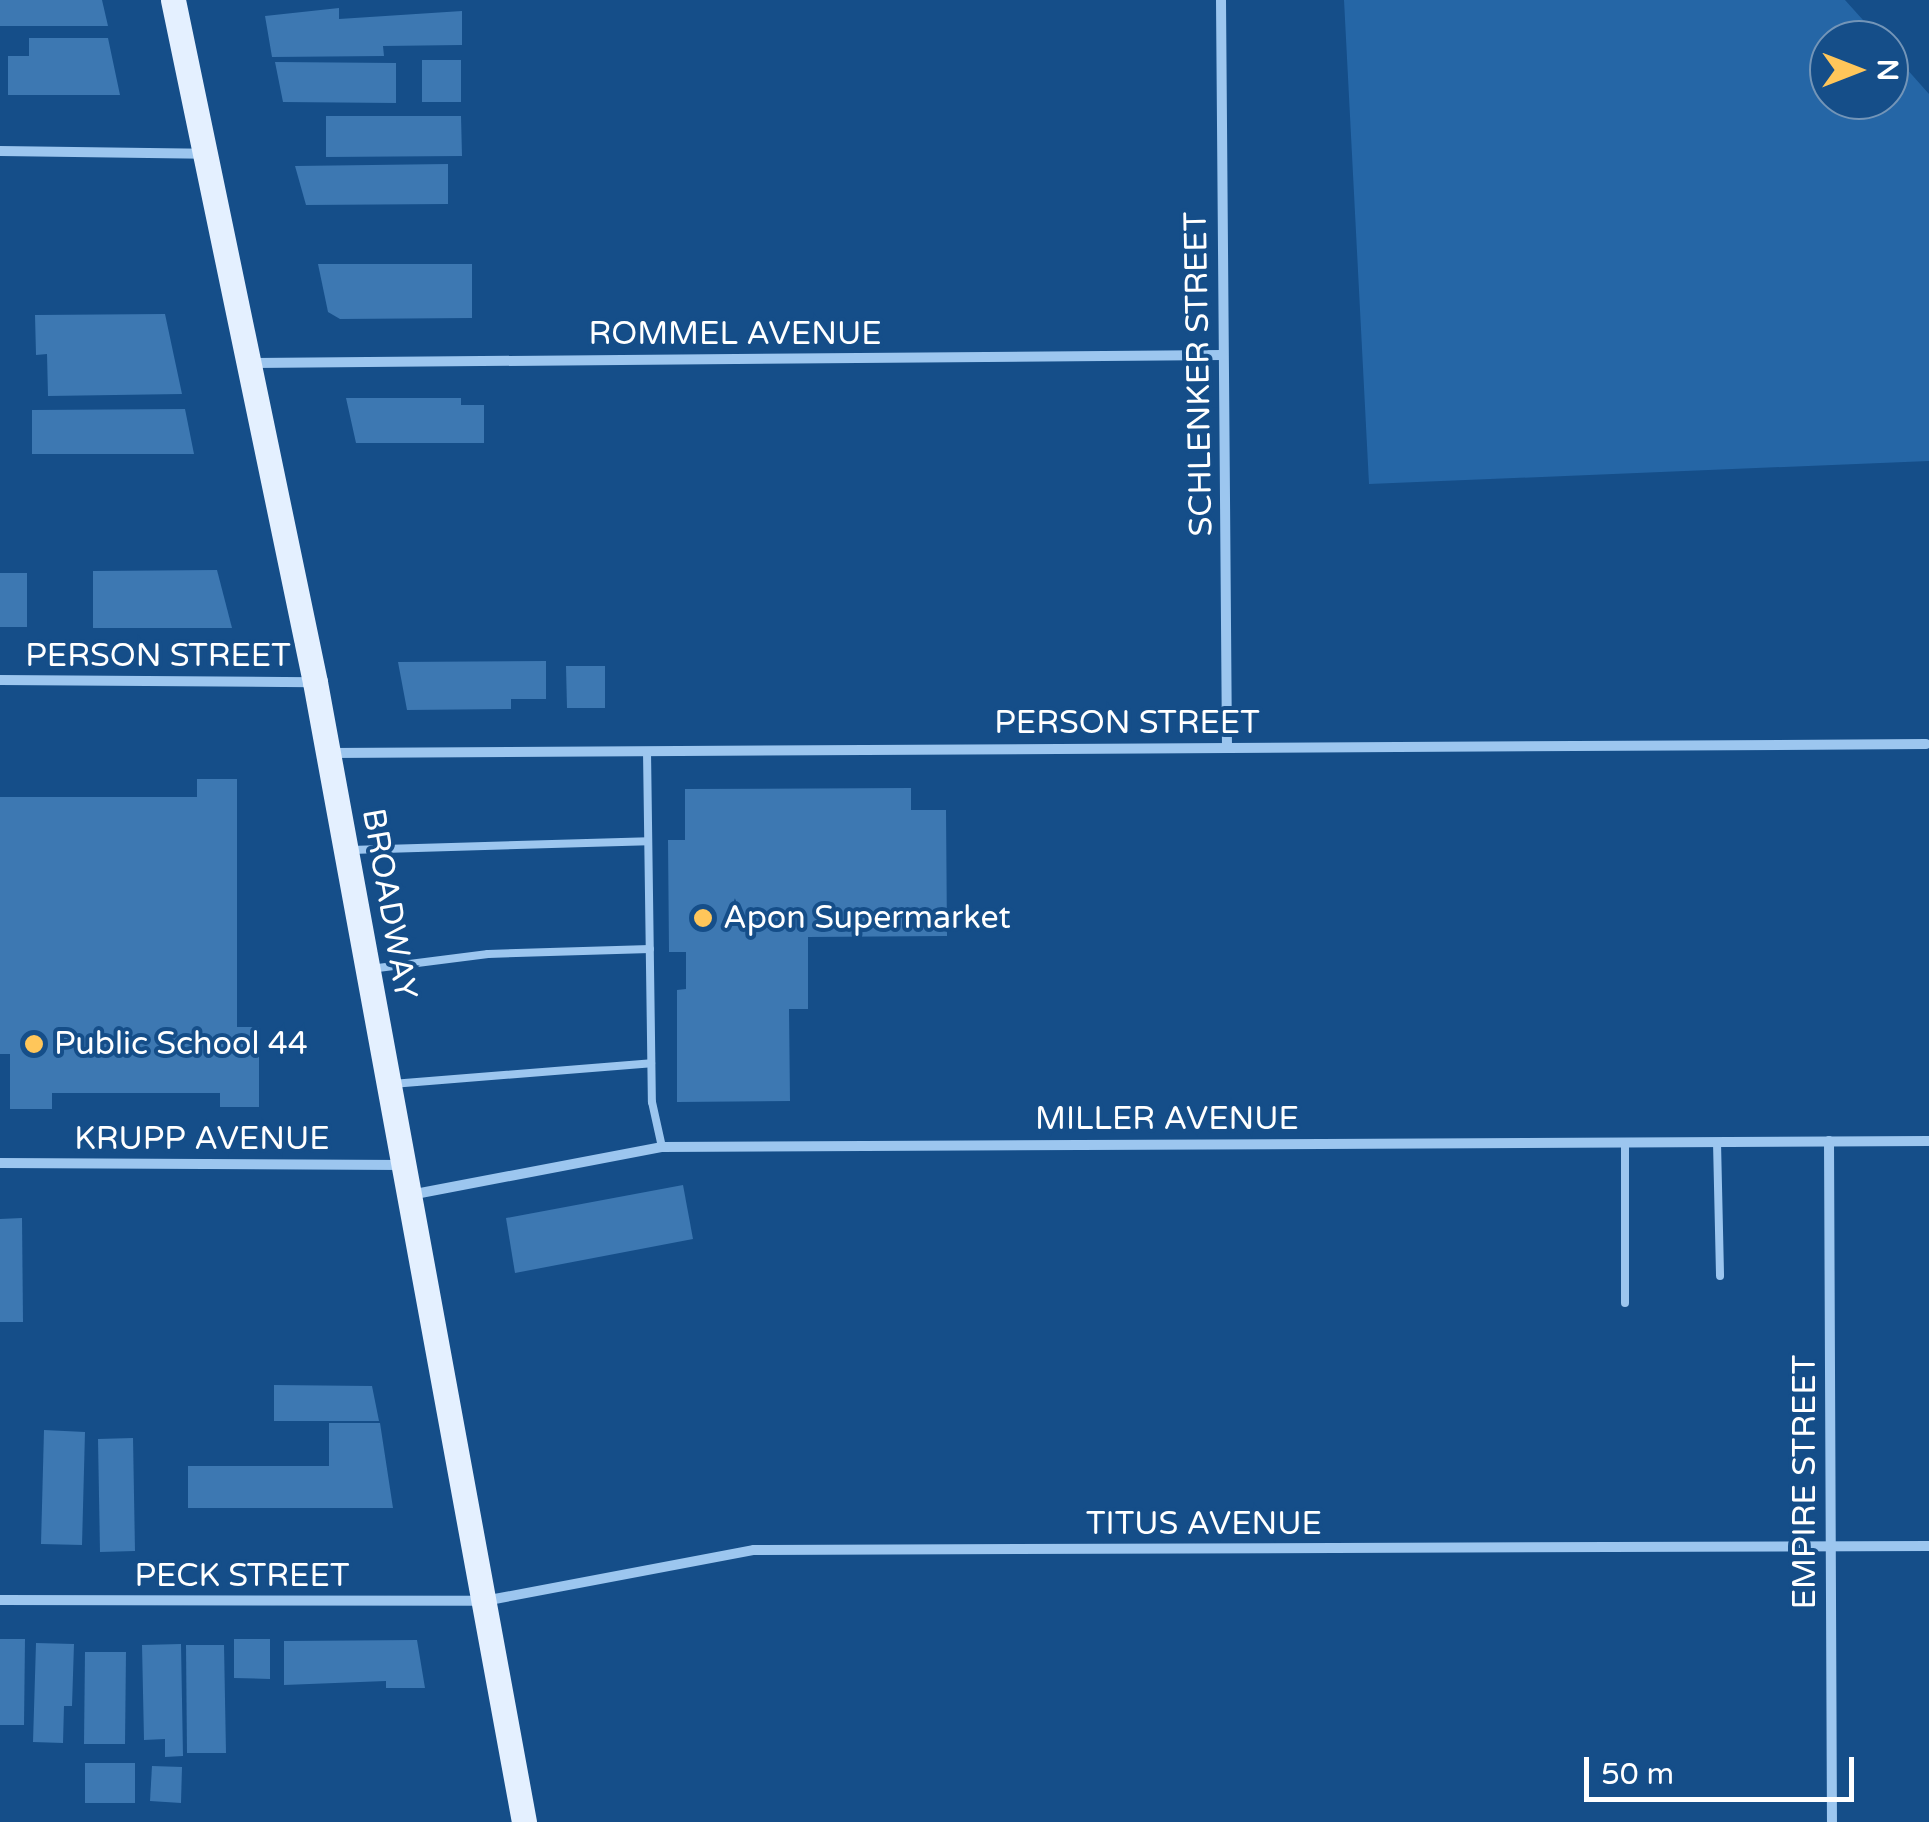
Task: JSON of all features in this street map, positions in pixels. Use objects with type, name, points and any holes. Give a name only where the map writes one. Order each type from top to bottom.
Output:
[{"type":"main road","name":"BROADWAY","points":[[174,0],[315,682],[524,1822]]},
{"type":"street","name":"SCHLENKER STREET","points":[[1221,0],[1226,747]]},
{"type":"street","points":[[0,151],[205,154]]},
{"type":"street","name":"ROMMEL AVENUE","points":[[248,363],[1222,355]]},
{"type":"street","name":"PERSON STREET","points":[[0,680],[315,682]]},
{"type":"street","name":"PERSON STREET","points":[[328,753],[1926,744]]},
{"type":"street","name":"MILLER AVENUE","points":[[410,1194],[662,1147],[1929,1140]]},
{"type":"street","name":"EMPIRE STREET","points":[[1829,1141],[1832,1822]]},
{"type":"street","name":"KRUPP AVENUE","points":[[0,1163],[404,1164]]},
{"type":"street","name":"TITUS AVENUE","points":[[484,1601],[754,1550],[1929,1546]]},
{"type":"street","name":"PECK STREET","points":[[0,1600],[484,1601]]},
{"type":"lane","points":[[647,751],[652,1063],[662,1147]]},
{"type":"lane","points":[[346,850],[648,841]]},
{"type":"lane","points":[[368,970],[488,954],[650,949]]},
{"type":"lane","points":[[389,1084],[652,1063]]},
{"type":"lane","points":[[1625,1142],[1625,1304]]},
{"type":"lane","points":[[1718,1142],[1720,1276]]},
{"type":"shaded area","points":[[1344,0],[1845,0],[1863,20],[1809,20],[1809,120],[1909,120],[1909,72],[1929,94],[1929,461],[1369,484]]},
{"type":"building","points":[[0,0],[102,0],[108,26],[0,26]]},
{"type":"building","points":[[339,8],[339,19],[462,11],[462,45],[383,46],[384,56],[272,57],[265,16]]},
{"type":"building","points":[[29,38],[108,38],[120,95],[8,95],[8,56],[29,56]]},
{"type":"building","points":[[422,60],[461,60],[461,102],[422,102]]},
{"type":"building","points":[[275,62],[396,63],[396,103],[283,102]]},
{"type":"building","points":[[326,116],[461,116],[462,156],[326,157]]},
{"type":"building","points":[[448,164],[448,204],[306,205],[295,166]]},
{"type":"building","points":[[318,264],[472,264],[472,318],[340,319],[328,312]]},
{"type":"building","points":[[165,314],[182,394],[48,396],[47,354],[36,355],[35,315]]},
{"type":"building","points":[[346,398],[461,398],[461,405],[484,405],[484,443],[356,443]]},
{"type":"building","points":[[185,409],[194,454],[32,454],[32,410]]},
{"type":"building","points":[[217,570],[232,628],[93,628],[93,571]]},
{"type":"building","points":[[0,573],[27,573],[27,627],[0,627]]},
{"type":"building","points":[[546,661],[546,699],[511,699],[511,709],[407,710],[398,662]]},
{"type":"building","points":[[566,666],[605,666],[605,708],[567,708]]},
{"type":"building","points":[[197,779],[237,779],[237,1027],[259,1027],[259,1107],[220,1107],[220,1093],[52,1093],[52,1109],[10,1109],[10,1054],[0,1054],[0,797],[197,797]]},
{"type":"building","points":[[911,788],[911,810],[946,810],[947,936],[808,937],[808,1009],[789,1009],[790,1101],[677,1102],[677,990],[686,989],[686,952],[669,952],[668,840],[685,840],[685,789]]},
{"type":"building","points":[[683,1185],[693,1239],[515,1273],[506,1218]]},
{"type":"building","points":[[22,1218],[23,1322],[0,1322],[0,1219]]},
{"type":"building","points":[[274,1385],[372,1386],[379,1421],[274,1421]]},
{"type":"building","points":[[329,1423],[380,1423],[393,1508],[188,1508],[188,1466],[329,1466]]},
{"type":"building","points":[[44,1430],[85,1432],[82,1545],[41,1544]]},
{"type":"building","points":[[133,1438],[135,1551],[100,1552],[98,1439]]},
{"type":"building","points":[[0,1639],[25,1639],[24,1725],[0,1725]]},
{"type":"building","points":[[234,1639],[270,1639],[270,1679],[234,1678]]},
{"type":"building","points":[[417,1640],[425,1688],[386,1688],[386,1681],[284,1685],[284,1641]]},
{"type":"building","points":[[36,1643],[74,1644],[72,1706],[64,1706],[63,1743],[33,1742]]},
{"type":"building","points":[[181,1644],[183,1756],[165,1757],[165,1739],[144,1740],[142,1645]]},
{"type":"building","points":[[186,1645],[224,1645],[226,1753],[187,1753]]},
{"type":"building","points":[[85,1652],[126,1652],[125,1744],[84,1744]]},
{"type":"building","points":[[85,1763],[135,1763],[135,1803],[85,1803]]},
{"type":"building","points":[[152,1766],[182,1767],[181,1803],[150,1801]]},
{"type":"place","name":"Apon Supermarket","points":[[703,918]]},
{"type":"place","name":"Public School 44","points":[[34,1044]]}]
